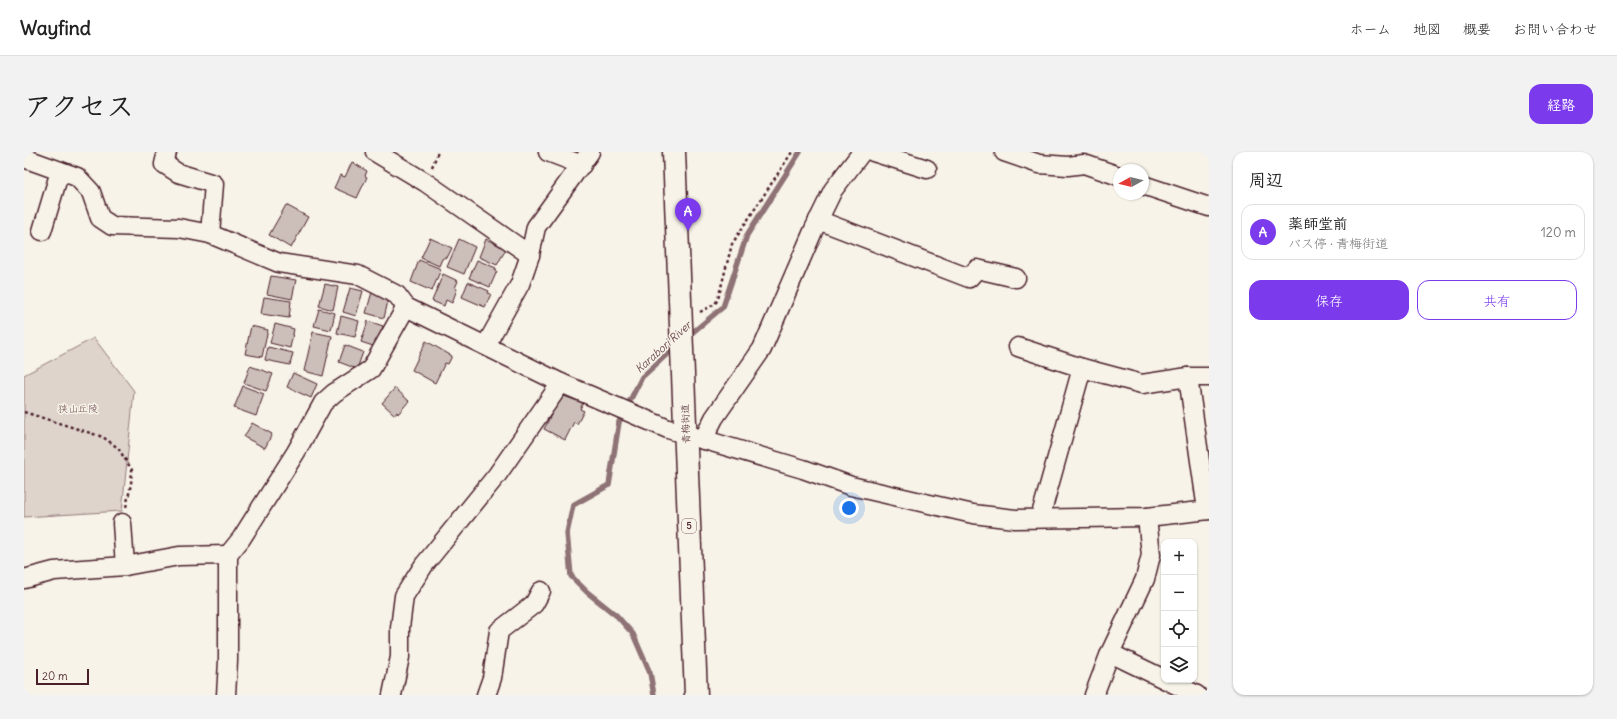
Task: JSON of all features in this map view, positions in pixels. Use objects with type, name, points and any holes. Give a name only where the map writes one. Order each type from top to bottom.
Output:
[{"type":"main road","name":"青梅街道","points":[[674,152],[682,356],[694,437],[696,695]]},
{"type":"street","points":[[167,152],[164,164],[178,173],[214,184],[210,234]]},
{"type":"street","points":[[375,152],[425,182],[530,255]]},
{"type":"street","points":[[486,344],[520,284],[530,255],[536,227],[586,158],[548,152]]},
{"type":"street","points":[[694,437],[714,418],[762,349],[818,220],[833,190],[862,152]]},
{"type":"street","points":[[873,152],[927,169]]},
{"type":"street","points":[[1004,152],[1039,164],[1068,166],[1084,164],[1113,174]]},
{"type":"street","points":[[24,158],[77,177],[91,192],[100,218],[112,226],[179,228],[210,234],[279,263],[358,275],[397,295],[406,307],[486,344],[561,383],[626,410],[668,430],[803,469],[851,486],[973,514],[1015,519],[1147,516],[1208,510],[1188,377]]},
{"type":"street","points":[[42,231],[60,171]]},
{"type":"street","points":[[1149,187],[1209,207]]},
{"type":"street","points":[[818,220],[969,278],[977,269],[1016,278]]},
{"type":"street","points":[[226,695],[228,661],[228,555],[241,539],[296,452],[323,403],[334,393],[371,369],[406,307]]},
{"type":"street","points":[[1018,346],[1082,368],[1142,384],[1188,377],[1209,377]]},
{"type":"street","points":[[1040,518],[1082,368]]},
{"type":"street","points":[[392,695],[400,657],[400,628],[404,596],[424,565],[497,475],[561,383]]},
{"type":"street","points":[[1094,695],[1110,653],[1145,579],[1150,555],[1147,516]]},
{"type":"street","points":[[122,523],[125,566]]},
{"type":"street","points":[[24,580],[54,571],[125,566],[179,556],[228,555]]},
{"type":"street","points":[[486,695],[492,678],[499,631],[534,604],[541,590]]},
{"type":"street","points":[[1110,653],[1161,678]]},
{"type":"street","points":[[1171,683],[1197,695]]},
{"type":"path","points":[[681,323],[715,304],[718,299],[732,244],[792,152]]},
{"type":"path","points":[[24,412],[104,437],[118,448],[132,470],[131,484],[122,523]]},
{"type":"green space","name":"狭山丘陵","points":[[94,338],[134,391],[122,511],[24,517],[24,375]]},
{"type":"building","points":[[352,162],[367,171],[365,176],[367,177],[357,198],[334,188],[340,175],[345,177]]},
{"type":"building","points":[[286,205],[308,217],[291,248],[269,235]]},
{"type":"building","points":[[430,238],[452,248],[447,258],[445,257],[442,259],[439,266],[421,258]]},
{"type":"building","points":[[459,239],[475,247],[464,274],[447,267]]},
{"type":"building","points":[[486,239],[506,249],[497,265],[479,257]]},
{"type":"building","points":[[419,260],[441,269],[432,291],[411,282]]},
{"type":"building","points":[[477,260],[496,268],[495,270],[497,271],[490,287],[469,278]]},
{"type":"building","points":[[443,274],[458,281],[452,303],[446,300],[444,306],[432,301]]},
{"type":"building","points":[[271,276],[296,280],[292,299],[267,294]]},
{"type":"building","points":[[468,282],[489,291],[488,293],[491,294],[485,307],[462,297]]},
{"type":"building","points":[[325,284],[338,287],[333,310],[319,306]]},
{"type":"building","points":[[350,288],[363,291],[356,316],[343,312]]},
{"type":"building","points":[[372,292],[389,297],[384,318],[366,313]]},
{"type":"building","points":[[264,297],[291,301],[289,318],[261,314]]},
{"type":"building","points":[[319,309],[335,313],[331,330],[314,326]]},
{"type":"building","points":[[341,316],[359,321],[355,337],[337,333]]},
{"type":"building","points":[[368,321],[383,326],[376,347],[361,342]]},
{"type":"building","points":[[275,324],[294,329],[290,348],[270,343]]},
{"type":"building","points":[[251,326],[268,330],[262,357],[245,354]]},
{"type":"building","points":[[313,332],[332,336],[323,376],[304,371]]},
{"type":"building","points":[[426,341],[452,356],[448,364],[445,363],[435,383],[412,370]]},
{"type":"building","points":[[345,345],[363,352],[357,369],[339,362]]},
{"type":"building","points":[[268,347],[293,353],[290,365],[265,360]]},
{"type":"building","points":[[250,366],[273,374],[266,391],[244,383]]},
{"type":"building","points":[[293,373],[317,384],[311,398],[287,387]]},
{"type":"building","points":[[243,386],[264,394],[256,416],[234,408]]},
{"type":"building","points":[[395,388],[409,401],[398,414],[397,412],[395,415],[382,403]]},
{"type":"building","points":[[561,395],[583,403],[580,409],[584,411],[577,424],[574,422],[565,440],[544,429]]},
{"type":"building","points":[[252,423],[272,434],[265,448],[244,437]]},
{"type":"waterway","name":"Karabori River","points":[[687,337],[723,307],[747,235],[800,152]]},
{"type":"waterway","name":"Karabori River","points":[[654,695],[650,673],[633,634],[617,616],[587,592],[571,576],[567,533],[573,505],[609,485],[619,422],[642,377],[676,346]]},
{"type":"place","name":"薬師堂前","points":[[688,231]]}]
